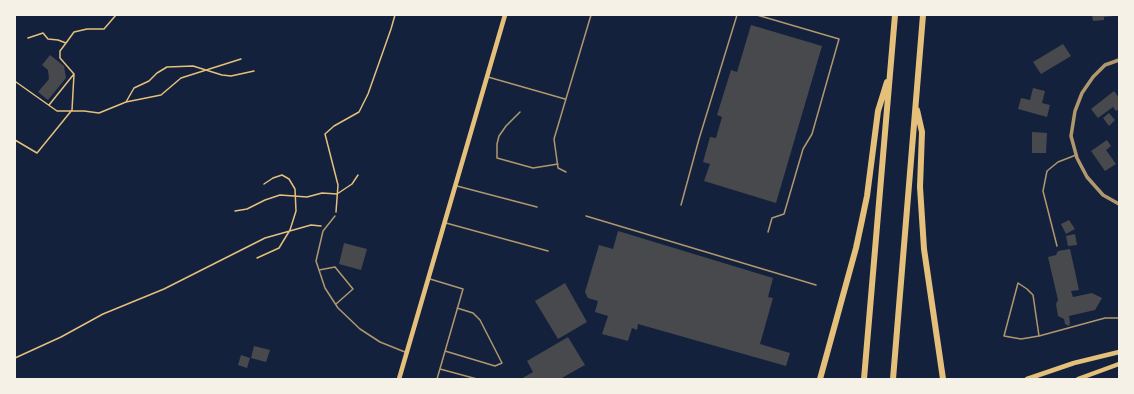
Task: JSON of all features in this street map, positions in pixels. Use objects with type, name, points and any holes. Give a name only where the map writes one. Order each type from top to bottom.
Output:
[{"type":"highway","points":[[864,379],[895,15]]},
{"type":"highway","points":[[893,379],[923,15]]},
{"type":"highway","points":[[820,379],[856,248],[867,196],[878,111],[890,69]]},
{"type":"highway","points":[[916,101],[922,132],[920,187],[924,249],[943,378]]},
{"type":"main road","points":[[399,379],[505,15]]},
{"type":"main road","points":[[1027,379],[1074,363],[1119,352]]},
{"type":"main road","points":[[1078,379],[1119,364]]},
{"type":"street","points":[[1119,60],[1105,65],[1093,77],[1082,93],[1076,111],[1071,136],[1076,155],[1088,177],[1103,195],[1119,204]]},
{"type":"lane","points":[[566,172],[558,168],[554,139],[591,15]]},
{"type":"lane","points":[[681,205],[699,139],[737,15]]},
{"type":"lane","points":[[757,15],[839,38],[812,134],[803,149],[784,214],[772,218],[768,232]]},
{"type":"lane","points":[[487,76],[565,99]]},
{"type":"lane","points":[[520,112],[506,126],[499,136],[497,158],[533,168],[558,164]]},
{"type":"lane","points":[[1057,246],[1043,191],[1048,171],[1058,162],[1076,155]]},
{"type":"lane","points":[[456,185],[537,207]]},
{"type":"lane","points":[[335,216],[323,231],[319,241],[316,261],[326,288],[336,304],[360,329],[380,342],[406,352]]},
{"type":"lane","points":[[586,216],[816,285]]},
{"type":"lane","points":[[444,223],[548,252]]},
{"type":"lane","points":[[319,270],[335,268],[353,289],[336,304]]},
{"type":"lane","points":[[428,278],[463,289],[437,379]]},
{"type":"lane","points":[[1039,336],[1033,295],[1018,283],[1004,336],[1021,339],[1039,336],[1104,318],[1119,318]]},
{"type":"lane","points":[[445,351],[495,366],[502,363],[480,320],[473,313],[457,308]]},
{"type":"lane","points":[[440,369],[476,379]]},
{"type":"path","points":[[15,140],[37,153],[72,110],[74,74],[60,58],[60,51],[74,32],[87,29],[104,29],[116,15]]},
{"type":"path","points":[[335,216],[338,185],[325,134],[334,126],[359,112],[392,29],[395,15]]},
{"type":"path","points":[[28,38],[43,33],[48,39],[66,43]]},
{"type":"path","points":[[16,82],[57,110],[99,113],[126,102],[161,94],[181,78],[241,59]]},
{"type":"path","points":[[126,102],[134,88],[149,81],[157,73],[168,67],[193,66],[222,75],[231,76],[254,71]]},
{"type":"path","points":[[49,105],[74,74]]},
{"type":"path","points":[[257,258],[279,248],[290,230],[296,211],[295,189],[289,179],[282,175],[273,178],[264,184]]},
{"type":"path","points":[[235,211],[247,209],[265,200],[280,195],[307,196],[322,193],[337,194],[352,184],[358,175]]},
{"type":"path","points":[[15,358],[61,337],[103,314],[164,289],[265,238],[311,225],[326,226]]},
{"type":"building","points":[[1092,15],[1115,16],[1104,17],[1104,20],[1093,21]]},
{"type":"building","points":[[751,25],[822,46],[776,203],[704,181],[710,164],[703,162],[710,137],[716,138],[722,117],[717,115],[731,70],[737,72]]},
{"type":"building","points":[[1063,44],[1071,56],[1041,74],[1033,62]]},
{"type":"building","points":[[50,55],[64,66],[66,78],[48,100],[38,92],[49,79],[48,70],[42,65]]},
{"type":"building","points":[[1033,88],[1045,91],[1042,103],[1050,105],[1047,117],[1018,109],[1021,98],[1030,100]]},
{"type":"building","points":[[1114,91],[1119,98],[1119,109],[1116,111],[1113,107],[1098,118],[1091,109]]},
{"type":"building","points":[[1109,113],[1115,120],[1109,126],[1103,118]]},
{"type":"building","points":[[1032,132],[1047,133],[1046,153],[1032,153]]},
{"type":"building","points":[[1107,140],[1111,146],[1106,150],[1116,164],[1105,171],[1091,151]]},
{"type":"building","points":[[1069,220],[1075,229],[1066,234],[1061,224]]},
{"type":"building","points":[[618,231],[773,278],[768,297],[773,298],[760,344],[790,353],[786,366],[638,324],[637,330],[632,328],[628,341],[602,334],[608,316],[595,312],[598,301],[588,298],[585,292],[599,245],[613,249]]},
{"type":"building","points":[[1075,234],[1077,245],[1068,246],[1066,236]]},
{"type":"building","points":[[344,243],[367,249],[361,270],[339,264]]},
{"type":"building","points":[[1070,249],[1079,290],[1071,291],[1073,297],[1092,293],[1102,298],[1095,310],[1069,316],[1069,326],[1065,324],[1064,319],[1058,316],[1056,304],[1058,300],[1048,257],[1056,255],[1058,251]]},
{"type":"building","points":[[565,283],[587,322],[558,339],[535,301]]},
{"type":"building","points":[[568,337],[585,365],[560,379],[521,379],[533,372],[527,361]]},
{"type":"building","points":[[254,346],[270,350],[266,362],[251,358]]},
{"type":"building","points":[[241,355],[250,358],[247,368],[238,365]]}]
